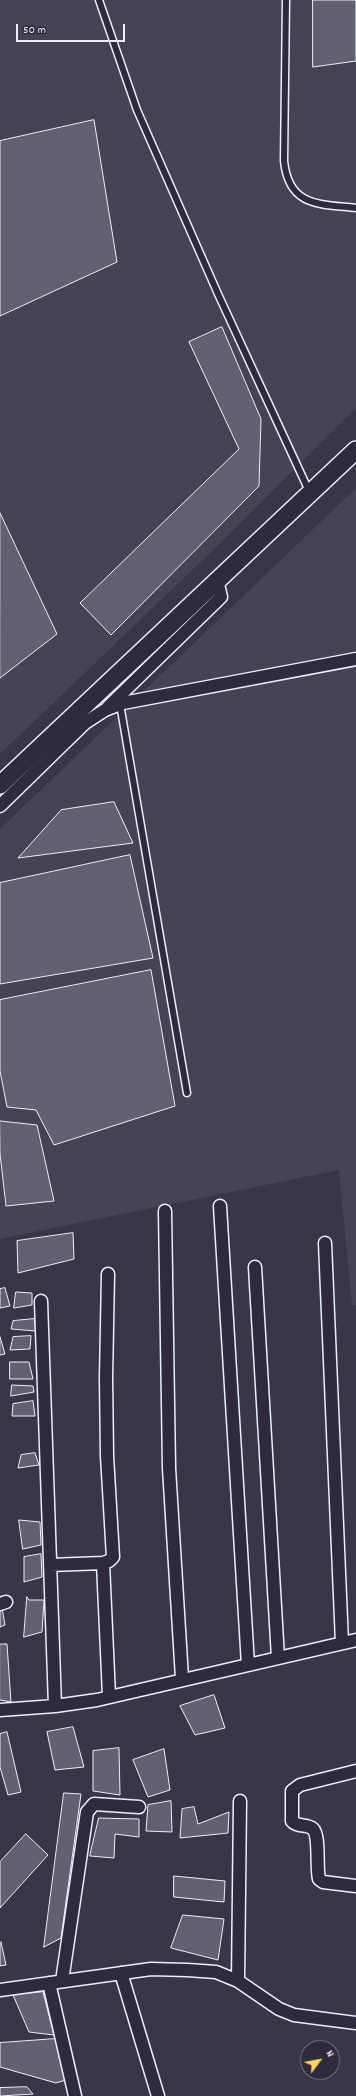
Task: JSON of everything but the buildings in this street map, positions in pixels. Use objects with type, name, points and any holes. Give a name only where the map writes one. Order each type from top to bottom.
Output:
[{"type":"street","points":[[0,785],[356,450]]},
{"type":"street","points":[[0,806],[85,724],[105,710],[221,597],[217,580]]},
{"type":"street","points":[[105,710],[120,704],[356,659]]},
{"type":"street","points":[[220,1206],[248,1665]]},
{"type":"street","points":[[165,1211],[169,1468],[182,1678]]},
{"type":"street","points":[[325,1243],[342,1643]]},
{"type":"street","points":[[255,1267],[278,1658]]},
{"type":"street","points":[[50,1565],[103,1563],[109,1562],[113,1557],[107,1456],[106,1378],[108,1274]]},
{"type":"street","points":[[41,1301],[55,1706]]},
{"type":"street","points":[[103,1563],[109,1696]]},
{"type":"street","points":[[0,1710],[55,1706],[109,1696],[182,1678],[248,1665],[356,1640]]},
{"type":"street","points":[[356,1771],[300,1785],[292,1791],[291,1796],[292,1822],[310,1827],[316,1834],[319,1879],[322,1882],[356,1886]]},
{"type":"street","points":[[238,1981],[240,1801]]},
{"type":"street","points":[[62,1981],[87,1812],[94,1804],[139,1807]]},
{"type":"street","points":[[0,1990],[151,1969],[216,1972],[238,1981],[280,2009],[294,2015],[356,2023]]},
{"type":"street","points":[[121,1974],[158,2096]]},
{"type":"street","points":[[49,1983],[75,2096]]},
{"type":"lane","points":[[99,0],[137,110],[218,294],[310,493]]},
{"type":"lane","points":[[286,0],[284,161],[287,178],[298,195],[310,202],[356,208]]},
{"type":"lane","points":[[120,704],[187,1092]]},
{"type":"shaded area","points":[[0,0],[356,0],[356,408],[207,556],[0,754]]},
{"type":"shaded area","points":[[356,488],[356,1305],[352,1306],[339,1170],[0,1239],[0,829]]}]
